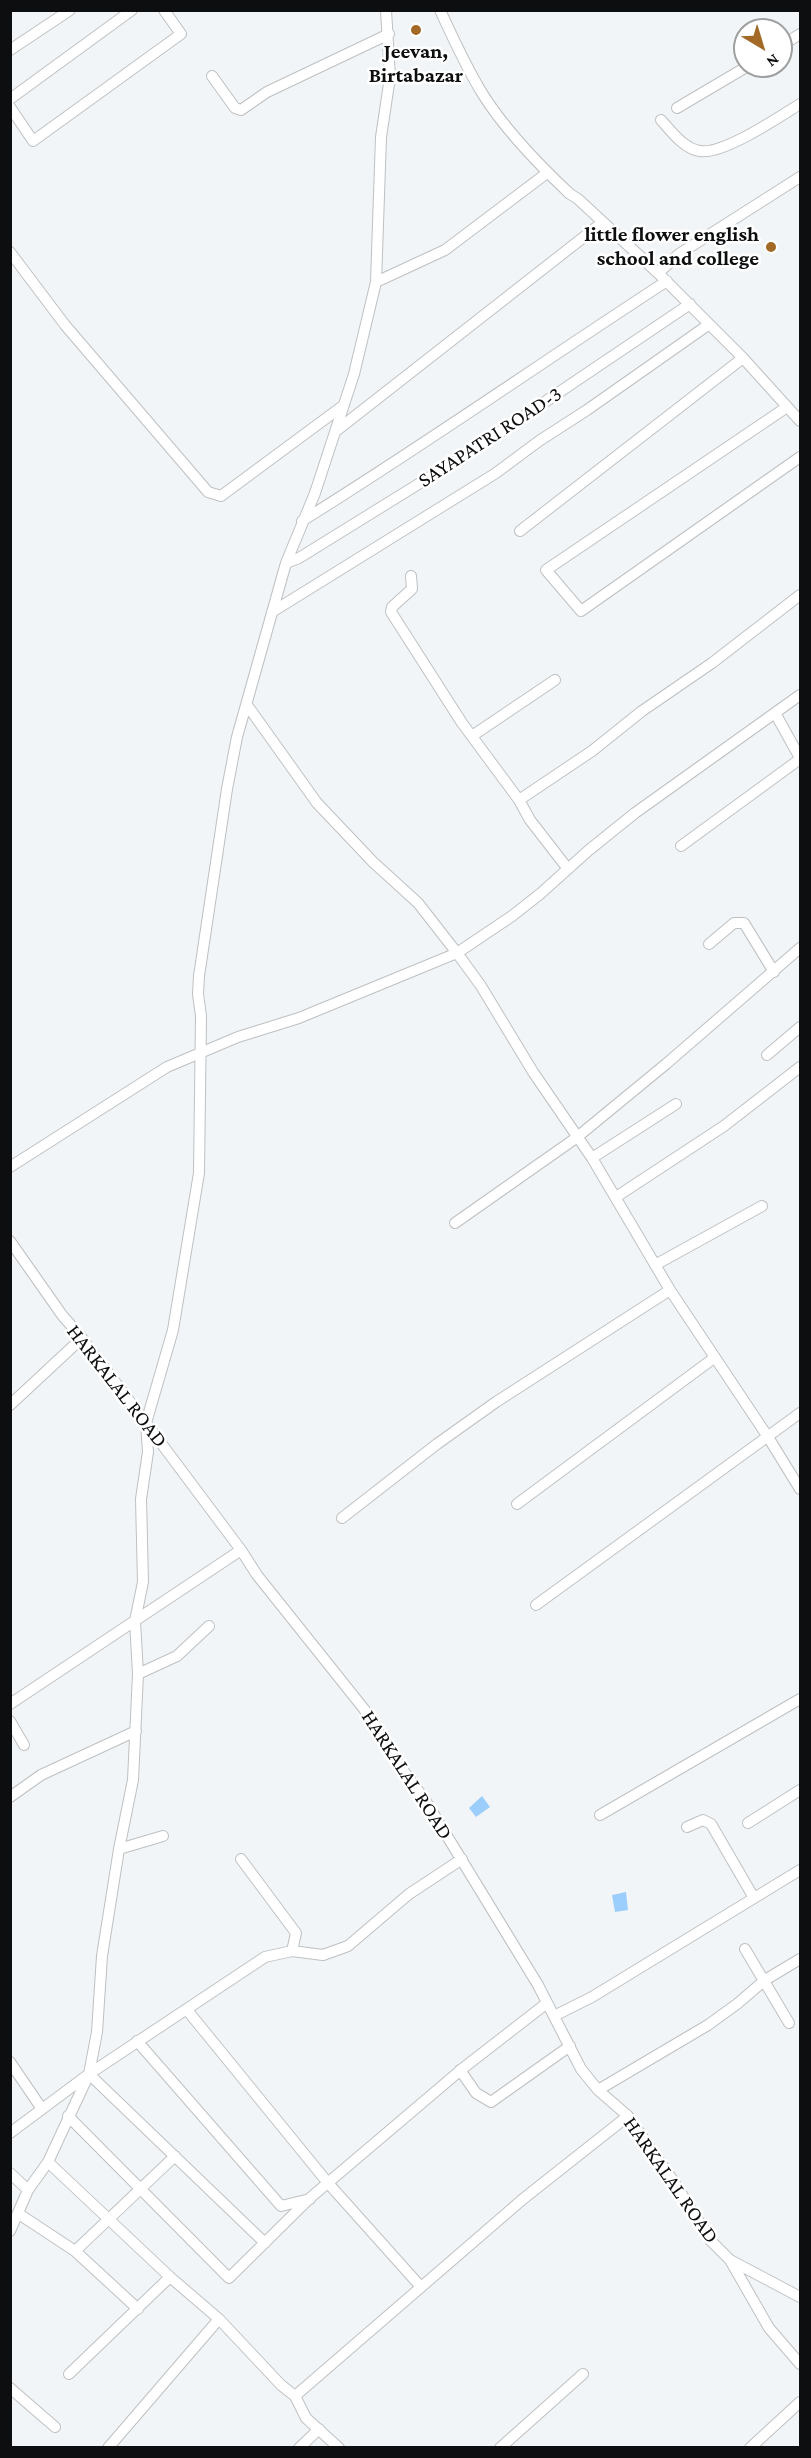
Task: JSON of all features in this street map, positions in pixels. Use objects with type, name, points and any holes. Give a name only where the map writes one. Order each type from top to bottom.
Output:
[{"type":"street","points":[[10,50],[70,10]]},
{"type":"street","points":[[10,99],[132,10]]},
{"type":"street","points":[[10,107],[33,141],[181,34],[164,10]]},
{"type":"street","points":[[10,2231],[28,2190],[48,2162],[88,2074],[97,2032],[102,1956],[118,1849],[133,1780],[138,1674],[135,1621],[143,1582],[141,1499],[148,1452],[146,1423],[173,1330],[198,1178],[201,1016],[198,994],[199,976],[226,789],[237,737],[286,563],[315,493],[354,374],[376,282],[381,137],[390,77],[387,10]]},
{"type":"street","points":[[440,10],[467,68],[484,95],[547,173],[663,277],[801,421]]},
{"type":"street","points":[[212,76],[234,108],[241,110],[267,92],[389,34]]},
{"type":"street","points":[[677,108],[733,75]]},
{"type":"street","points":[[661,120],[679,141],[700,152],[729,145],[801,104]]},
{"type":"street","points":[[376,282],[446,250],[547,173]]},
{"type":"street","points":[[302,521],[450,426],[580,337],[663,277],[679,254],[801,177]]},
{"type":"street","points":[[335,432],[603,222]]},
{"type":"street","points":[[10,252],[65,325],[208,492],[214,495],[221,496],[344,405]]},
{"type":"street","name":"SAYAPATRI ROAD-3","points":[[286,563],[299,558],[475,449],[690,304]]},
{"type":"street","points":[[272,612],[496,473],[708,325]]},
{"type":"street","points":[[520,531],[742,358]]},
{"type":"street","points":[[787,407],[546,570],[581,610],[801,457]]},
{"type":"street","points":[[411,576],[412,590],[392,607],[391,612],[472,736],[519,800],[530,820],[568,869]]},
{"type":"street","points":[[519,800],[592,751],[642,711],[712,663],[801,595]]},
{"type":"street","points":[[472,736],[555,680]]},
{"type":"street","points":[[10,1167],[167,1067],[200,1052],[299,1018],[457,952],[512,916],[635,813],[801,696]]},
{"type":"street","points":[[247,705],[317,803],[365,855],[418,903],[457,952],[576,1138],[592,1158],[670,1290],[801,1489]]},
{"type":"street","points":[[681,846],[801,759],[776,713]]},
{"type":"street","points":[[709,944],[734,923],[744,922],[774,972]]},
{"type":"street","points":[[455,1223],[576,1138],[801,948]]},
{"type":"street","points":[[767,1055],[801,1027]]},
{"type":"street","points":[[616,1197],[724,1126],[801,1067]]},
{"type":"street","points":[[592,1158],[676,1104]]},
{"type":"street","points":[[656,1265],[762,1206]]},
{"type":"street","name":"HARKALAL ROAD","points":[[10,1241],[62,1315],[146,1423],[241,1550],[257,1575],[364,1709],[462,1859],[547,2003],[581,2069],[597,2090],[628,2116],[674,2182],[711,2241],[730,2260],[801,2297]]},
{"type":"street","points":[[342,1518],[437,1443],[496,1402],[670,1290]]},
{"type":"street","points":[[10,1405],[82,1338]]},
{"type":"street","points":[[517,1504],[714,1358]]},
{"type":"street","points":[[536,1605],[801,1413]]},
{"type":"street","points":[[10,1704],[241,1550]]},
{"type":"street","points":[[138,1674],[177,1656],[209,1626]]},
{"type":"street","points":[[600,1815],[801,1699]]},
{"type":"street","points":[[10,1721],[24,1745]]},
{"type":"street","points":[[10,1797],[41,1776],[136,1731]]},
{"type":"street","points":[[748,1823],[801,1790]]},
{"type":"street","points":[[687,1827],[700,1820],[706,1820],[711,1824],[754,1898]]},
{"type":"street","points":[[118,1849],[163,1836]]},
{"type":"street","points":[[241,1859],[296,1933],[292,1951]]},
{"type":"street","points":[[10,2133],[88,2074],[266,1957],[292,1951],[323,1955],[348,1946],[409,1894],[462,1859]]},
{"type":"street","points":[[554,2016],[592,1997],[801,1870]]},
{"type":"street","points":[[745,1949],[789,2023]]},
{"type":"street","points":[[597,2090],[708,2025],[765,1980],[801,1959]]},
{"type":"street","points":[[68,2116],[229,2278],[310,2198],[460,2070],[547,2003]]},
{"type":"street","points":[[186,2010],[328,2183],[421,2287]]},
{"type":"street","points":[[137,2041],[281,2206],[310,2198]]},
{"type":"street","points":[[460,2070],[476,2093],[492,2102],[570,2046]]},
{"type":"street","points":[[10,2062],[42,2109]]},
{"type":"street","points":[[88,2074],[265,2243]]},
{"type":"street","points":[[295,2396],[523,2199],[628,2116]]},
{"type":"street","points":[[75,2251],[175,2156]]},
{"type":"street","points":[[48,2162],[170,2277],[219,2319],[281,2385],[295,2396],[306,2418],[339,2448]]},
{"type":"street","points":[[11,2174],[28,2190]]},
{"type":"street","points":[[19,2214],[75,2251],[138,2309]]},
{"type":"street","points":[[730,2260],[769,2328],[801,2364]]},
{"type":"street","points":[[69,2374],[170,2277]]},
{"type":"street","points":[[108,2448],[219,2319]]},
{"type":"street","points":[[500,2448],[583,2374]]},
{"type":"street","points":[[10,2388],[55,2427]]},
{"type":"street","points":[[750,2448],[801,2402]]},
{"type":"street","points":[[299,2448],[319,2429]]},
{"type":"shaded area","points":[[482,1796],[490,1807],[476,1817],[469,1808]]},
{"type":"shaded area","points":[[626,1892],[628,1910],[615,1912],[612,1895]]},
{"type":"place","name":"Jeevan, Birtabazar","points":[[416,30]]},
{"type":"place","name":"little flower english school and college","points":[[771,247]]}]
